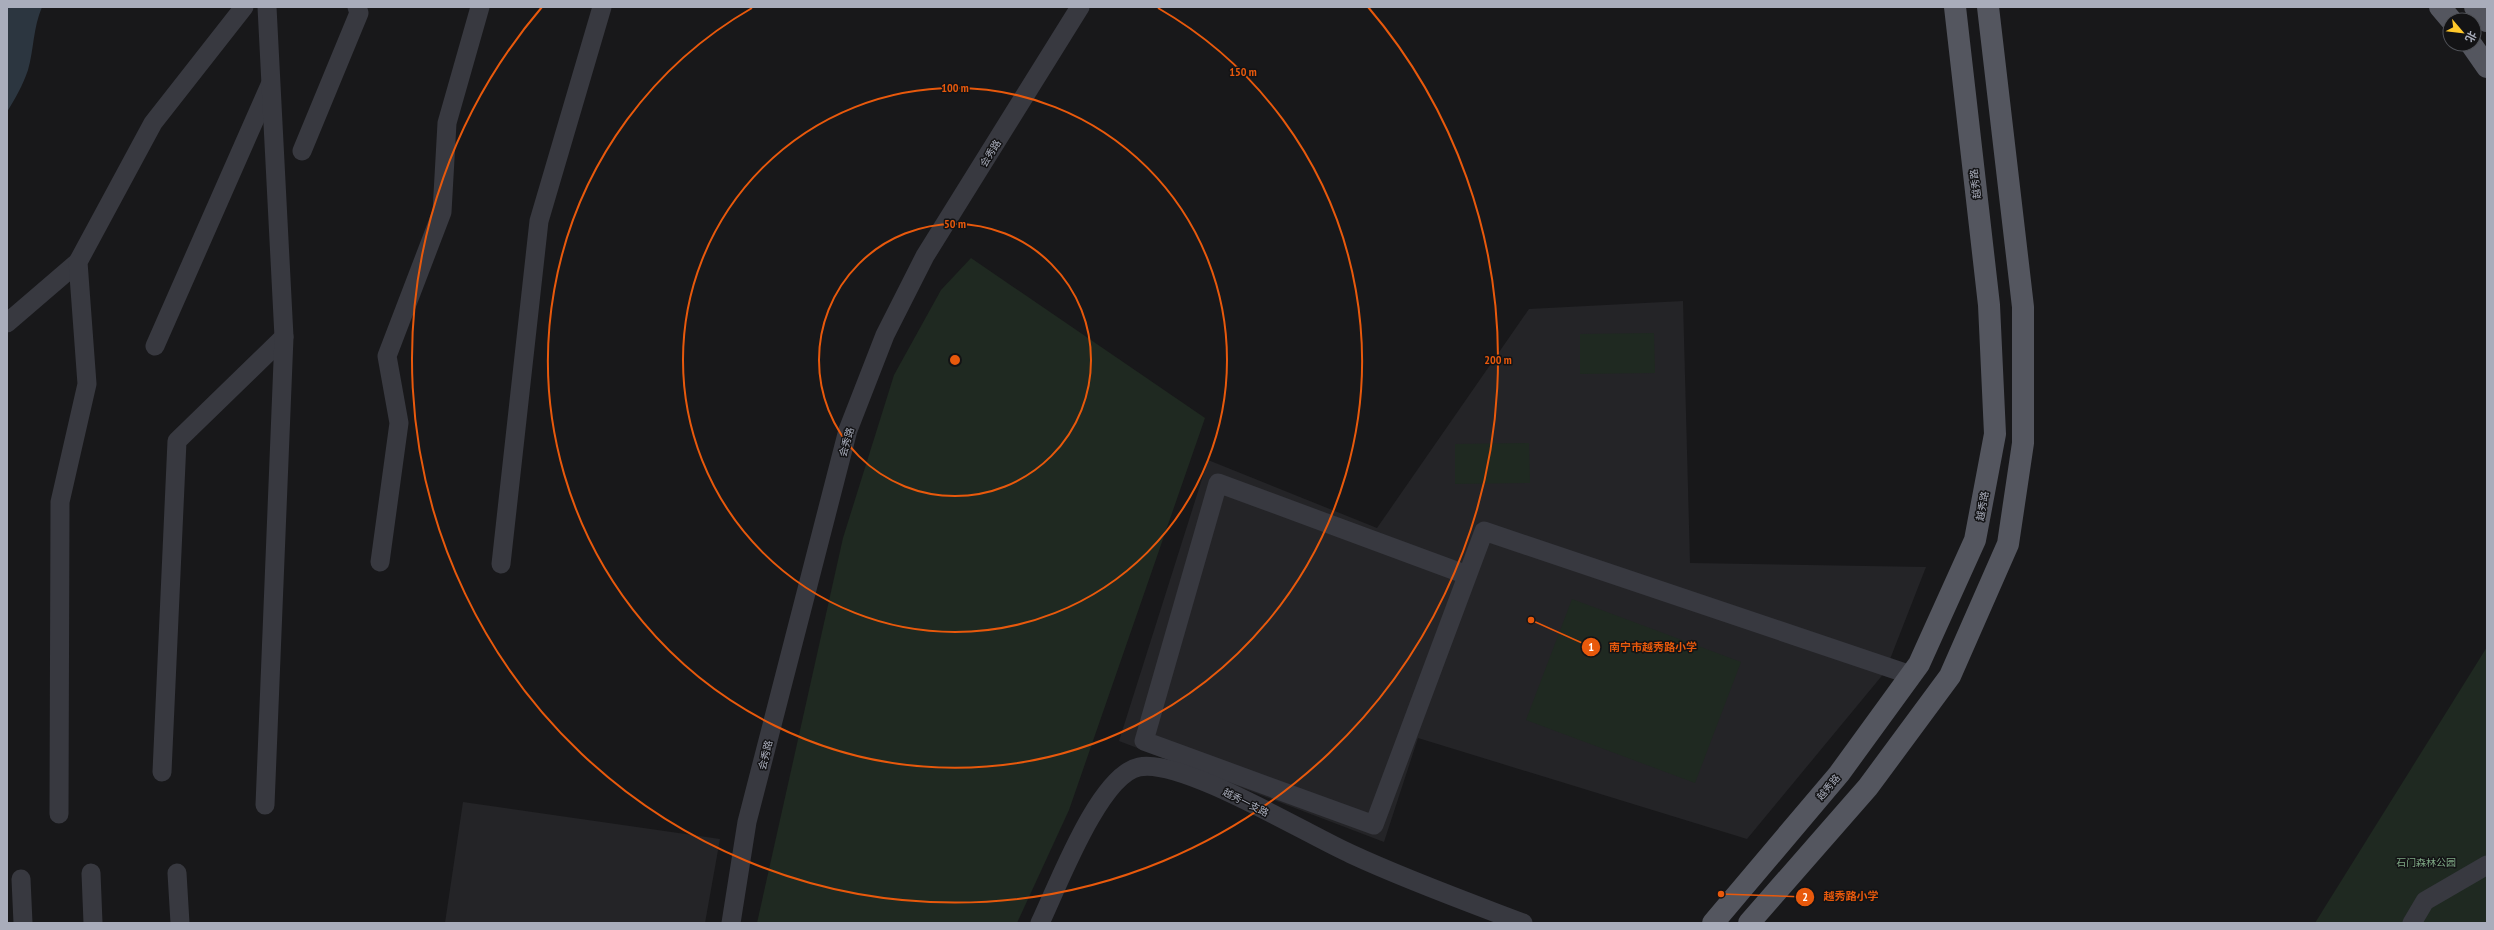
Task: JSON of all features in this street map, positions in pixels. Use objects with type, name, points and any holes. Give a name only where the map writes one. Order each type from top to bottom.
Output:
[{"type":"main road","name":"越秀路","points":[[1713,923],[1839,774],[1911,676],[1919,664],[1975,540],[1995,434],[1989,305],[1955,7]]},
{"type":"main road","points":[[1749,923],[1868,787],[1950,676],[2008,544],[2023,442],[2023,307],[1988,7]]},
{"type":"main road","points":[[2475,7],[2487,21]]},
{"type":"main road","points":[[2477,52],[2487,67]]},
{"type":"street","points":[[7,323],[78,262],[153,123],[244,7]]},
{"type":"street","points":[[265,805],[284,337],[267,7]]},
{"type":"street","points":[[302,151],[359,13],[357,7]]},
{"type":"street","points":[[380,562],[399,423],[387,356],[442,212],[447,123],[480,7]]},
{"type":"street","points":[[501,564],[538,221],[602,7]]},
{"type":"street","name":"会秀路","points":[[731,923],[747,822],[848,430],[885,335],[925,256],[1080,7]]},
{"type":"street","points":[[155,346],[271,82]]},
{"type":"street","points":[[59,814],[60,502],[87,384],[78,262]]},
{"type":"street","points":[[162,772],[177,441],[284,337]]},
{"type":"street","points":[[1467,575],[1218,483],[1144,741],[1374,825],[1484,531],[1911,676]]},
{"type":"street","name":"越秀一支路","points":[[1040,923],[1095,807],[1119,778],[1138,767],[1172,769],[1215,786],[1350,854],[1523,923]]},
{"type":"street","points":[[2412,923],[2425,901],[2487,865]]},
{"type":"street","points":[[177,872],[180,923]]},
{"type":"street","points":[[91,873],[93,923]]},
{"type":"street","points":[[21,879],[23,923]]},
{"type":"shaded area","points":[[7,7],[42,7],[35,31],[28,70],[19,92],[7,112]]},
{"type":"shaded area","points":[[1683,301],[1690,563],[1926,567],[1885,672],[1747,839],[1418,738],[1384,842],[1119,741],[1208,460],[1377,528],[1529,309]]},
{"type":"shaded area","points":[[463,802],[720,839],[705,923],[445,923]]},
{"type":"green space","points":[[971,258],[1205,418],[1069,810],[1017,923],[757,923],[843,538],[894,375],[941,290]]},
{"type":"green space","points":[[1654,333],[1655,373],[1580,374],[1580,334]]},
{"type":"green space","points":[[1529,443],[1530,483],[1455,484],[1455,444]]},
{"type":"green space","points":[[1572,599],[1741,662],[1695,783],[1526,720]]},
{"type":"green space","name":"石门森林公园","points":[[2487,647],[2487,923],[2315,923]]},
{"type":"place","name":"南宁市越秀路小学","points":[[1531,620]]},
{"type":"place","name":"越秀路小学","points":[[1721,894]]}]
